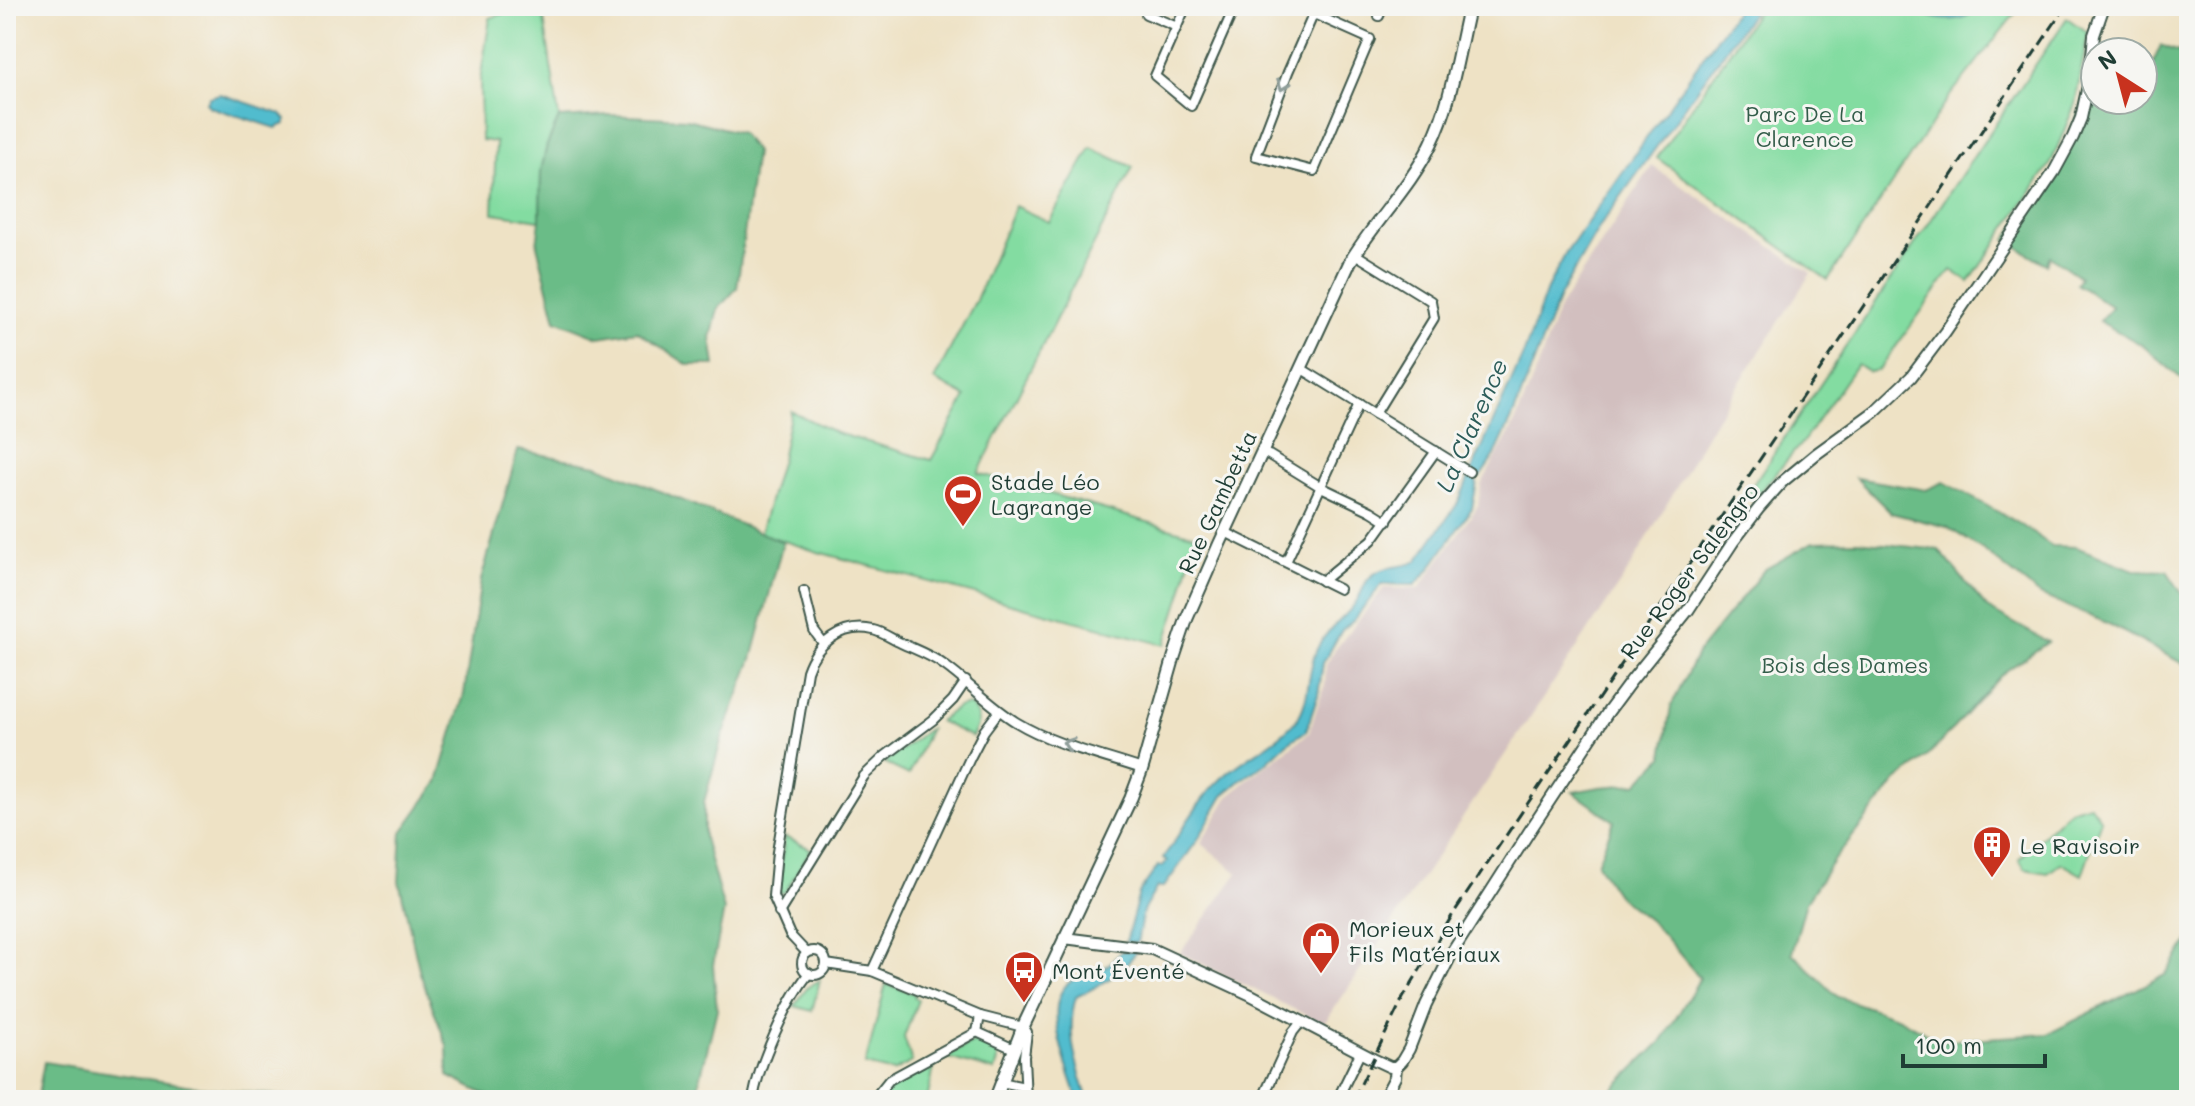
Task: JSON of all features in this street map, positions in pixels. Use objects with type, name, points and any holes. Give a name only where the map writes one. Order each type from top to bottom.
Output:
[{"type":"main road","name":"Rue Gambetta","points":[[995,1100],[1023,1027],[1131,798],[1176,651],[1225,532],[1355,254],[1430,147],[1440,125],[1469,6]]},
{"type":"street","points":[[1186,6],[1155,76],[1200,115]]},
{"type":"street","points":[[1191,106],[1235,6]]},
{"type":"street","points":[[1379,16],[1383,6]]},
{"type":"street","name":"Rue Roger Salengro","points":[[1383,1100],[1453,951],[1608,712],[1689,609],[1733,542],[1782,482],[1880,407],[1911,377],[2054,172],[2081,118],[2094,35],[2104,6]]},
{"type":"street","points":[[1316,10],[1370,39],[1314,171],[1256,156],[1316,10]]},
{"type":"street","points":[[1146,14],[1177,27]]},
{"type":"street","points":[[1355,254],[1431,301],[1434,318],[1375,414]]},
{"type":"street","points":[[1302,369],[1469,472]]},
{"type":"street","points":[[1286,562],[1359,404]]},
{"type":"street","points":[[1322,581],[1372,540],[1436,451]]},
{"type":"street","points":[[1262,453],[1387,521]]},
{"type":"street","points":[[1225,532],[1339,589]]},
{"type":"street","points":[[804,591],[814,631],[823,643]]},
{"type":"street","points":[[807,953],[790,935],[773,896],[801,699],[811,657],[835,635],[862,629],[874,630],[925,653],[1019,724],[1052,739],[1142,769]]},
{"type":"street","points":[[779,913],[864,776],[933,720],[966,681]]},
{"type":"street","points":[[872,971],[970,758],[999,711]]},
{"type":"street","points":[[1064,938],[1152,949],[1251,995],[1384,1065],[1396,1067]]},
{"type":"street","points":[[820,952],[826,964],[820,973],[809,973],[802,964],[807,953],[820,952]]},
{"type":"street","points":[[826,964],[872,971],[980,1016],[1023,1027],[1027,1032],[1026,1100]]},
{"type":"street","points":[[753,1100],[775,1035],[809,973]]},
{"type":"street","points":[[977,1032],[980,1016]]},
{"type":"street","points":[[1262,1100],[1293,1032],[1301,1022]]},
{"type":"street","points":[[977,1032],[1014,1049]]},
{"type":"street","points":[[873,1100],[889,1080],[977,1032]]},
{"type":"street","points":[[1337,1100],[1360,1053]]},
{"type":"street","points":[[1001,1082],[1025,1087]]},
{"type":"shaded area","points":[[1652,166],[1811,273],[1716,419],[1627,573],[1324,1024],[1180,953],[1238,873],[1201,843],[1228,798],[1309,733],[1325,684],[1326,665],[1384,588],[1419,589],[1478,506],[1481,485],[1515,423],[1559,308]]},
{"type":"green space","points":[[527,6],[542,6],[559,118],[547,145],[541,171],[540,220],[493,213],[496,142],[481,140],[480,81],[490,18]]},
{"type":"green space","name":"Parc De La Clarence","points":[[1761,6],[2021,6],[1949,97],[1828,280],[1657,158]]},
{"type":"green space","points":[[2067,18],[2088,33],[2087,36],[2079,36],[2079,82],[2075,104],[2051,163],[1969,282],[1951,270],[1879,370],[1869,372],[1857,364],[1805,439],[1755,498],[1748,492]]},
{"type":"green space","points":[[2161,45],[2189,56],[2189,385],[2142,345],[2099,321],[2112,307],[2076,284],[2080,277],[2050,256],[2046,264],[2006,240],[2054,172],[2079,112],[2079,116],[2159,116]]},
{"type":"green space","points":[[609,115],[687,119],[741,133],[755,152],[737,288],[718,309],[711,338],[715,365],[688,365],[637,331],[599,337],[556,320],[537,245],[541,171],[547,145],[559,118]]},
{"type":"green space","name":"Stade Léo Lagrange","points":[[1091,148],[1133,167],[978,473],[1196,536],[1165,645],[818,552],[760,533],[791,411],[836,433],[931,460],[966,397],[934,380],[976,300],[1015,206],[1049,222]]},
{"type":"green space","points":[[518,450],[597,465],[783,542],[752,659],[721,741],[704,802],[704,838],[724,910],[713,965],[717,1009],[695,1100],[496,1100],[448,1076],[447,1046],[420,973],[399,881],[402,832],[438,782],[464,694],[481,580]]},
{"type":"green space","points":[[1856,478],[1926,490],[1944,482],[2018,523],[2052,546],[2076,547],[2134,570],[2167,571],[2189,604],[2189,667],[2107,623],[2040,595],[1986,552],[1947,527],[1891,513]]},
{"type":"green space","name":"Bois des Dames","points":[[1857,541],[1939,550],[1987,608],[2048,642],[2003,673],[1929,755],[1896,782],[1835,858],[1806,902],[1792,953],[1838,997],[1899,1018],[1940,1041],[2048,1034],[2165,975],[2189,941],[2189,1100],[1596,1100],[1603,1099],[1663,1040],[1700,978],[1655,925],[1618,896],[1597,864],[1614,821],[1573,792],[1637,784],[1663,757],[1671,706],[1698,652],[1764,570],[1813,542]]},
{"type":"green space","points":[[966,705],[971,706],[978,718],[972,737],[939,721]]},
{"type":"green space","points":[[930,728],[909,775],[884,763]]},
{"type":"green space","points":[[2089,804],[2101,820],[2082,875],[2061,863],[2048,873],[2025,869],[2019,859],[2069,810]]},
{"type":"green space","points":[[785,837],[811,849],[782,893],[777,888]]},
{"type":"green space","points":[[820,980],[812,1011],[794,1006],[808,987]]},
{"type":"green space","points":[[886,984],[915,994],[914,998],[918,1000],[904,1037],[912,1062],[893,1072],[865,1065]]},
{"type":"green space","points":[[988,1042],[987,1046],[997,1051],[995,1071],[945,1057],[971,1043]]},
{"type":"green space","points":[[44,1062],[192,1086],[314,1100],[37,1100]]},
{"type":"green space","points":[[935,1063],[927,1100],[882,1100],[894,1085]]},
{"type":"water","points":[[1739,6],[1757,6],[1600,226],[1560,295],[1495,455],[1480,477],[1471,472],[1524,353],[1548,287],[1566,253]]},
{"type":"water","points":[[1917,6],[1981,6],[1966,16],[1949,20],[1931,16]]},
{"type":"water","points":[[220,94],[281,114],[286,120],[285,124],[276,128],[210,107],[206,103],[209,97]]},
{"type":"water","points":[[1469,477],[1477,482],[1472,508],[1429,570],[1415,585],[1382,584],[1354,620],[1342,630],[1323,663],[1318,695],[1306,731],[1223,796],[1197,841],[1164,887],[1157,887],[1143,911],[1137,943],[1126,942],[1139,893],[1158,866],[1162,867],[1167,861],[1163,858],[1197,807],[1221,779],[1280,736],[1297,719],[1304,705],[1319,645],[1351,609],[1373,575],[1417,561],[1458,503]]},
{"type":"water","points":[[1122,951],[1137,951],[1122,970],[1076,997],[1072,1037],[1088,1100],[1078,1100],[1059,1039],[1057,1006],[1061,992],[1070,982],[1098,972]]},
{"type":"railway","points":[[1353,1100],[1403,998],[1453,914],[2066,6]]},
{"type":"place","name":"Stade Léo Lagrange","points":[[963,528]]},
{"type":"place","name":"Le Ravisoir","points":[[1992,879]]},
{"type":"place","name":"Morieux et Fils Matériaux","points":[[1321,975]]},
{"type":"place","name":"Mont Éventé","points":[[1024,1004]]},
{"type":"water label","name":"La Clarence","points":[[1471,425]]}]
